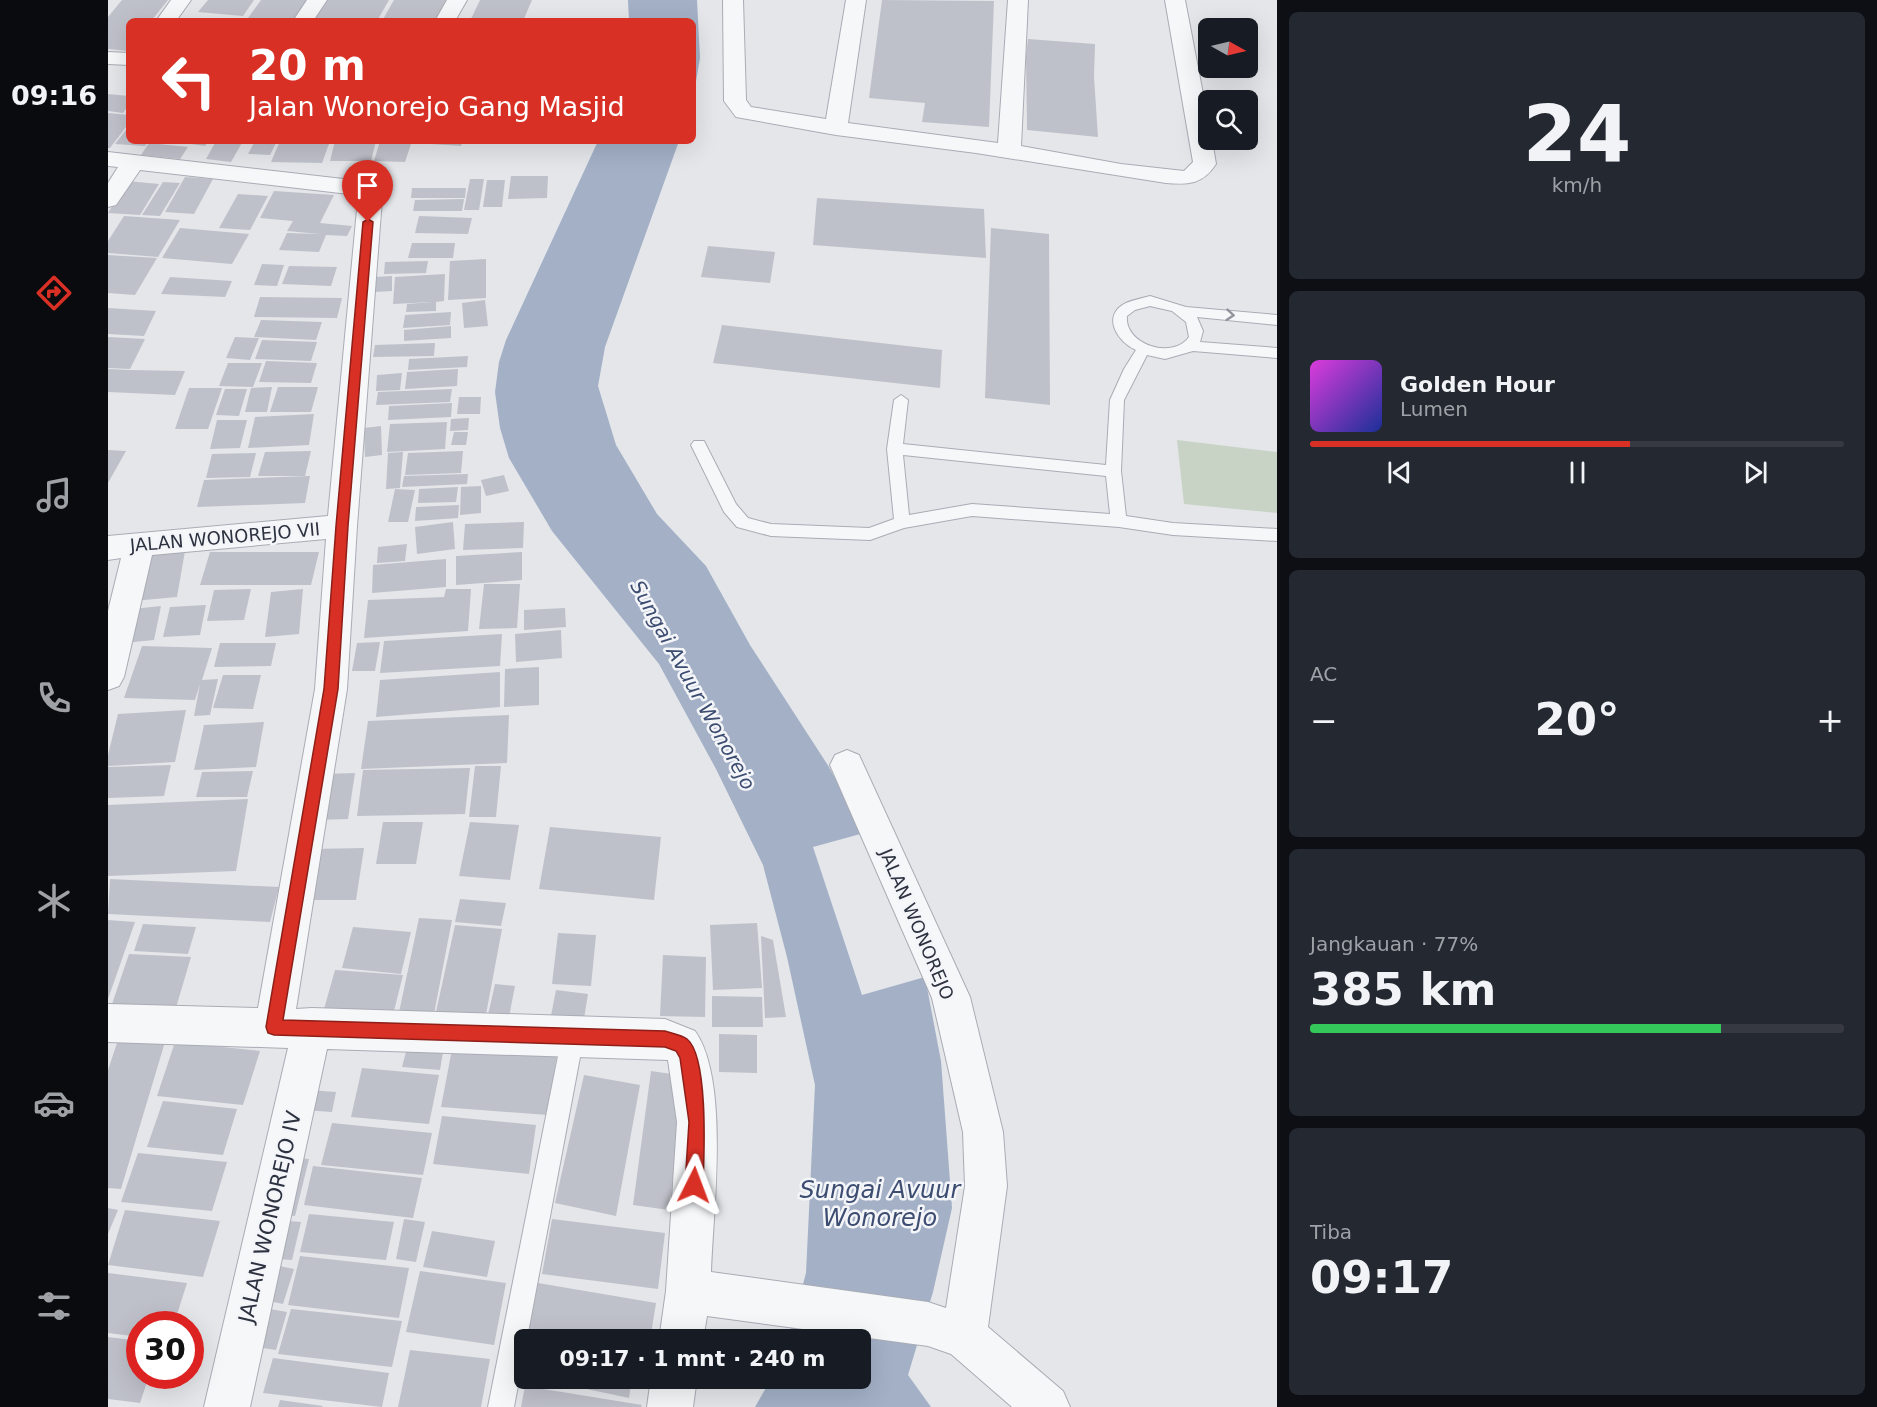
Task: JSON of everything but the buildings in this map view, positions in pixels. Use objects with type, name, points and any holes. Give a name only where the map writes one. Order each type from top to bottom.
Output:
[{"type":"street","points":[[168,18],[181,0]]},
{"type":"street","points":[[305,18],[317,0]]},
{"type":"street","points":[[447,18],[457,0]]},
{"type":"street","points":[[733,0],[734,93],[735,101],[744,112],[836,128],[1009,151],[1157,177],[1189,178],[1205,164],[1175,0]]},
{"type":"street","points":[[836,128],[856,0]]},
{"type":"street","points":[[1009,151],[1018,0]]},
{"type":"street","points":[[108,57],[126,60]]},
{"type":"street","points":[[108,200],[121,160]]},
{"type":"street","name":"JALAN WONOREJO IV","points":[[121,160],[352,187],[364,191],[370,199],[342,526],[331,689],[293,1027],[227,1407]]},
{"type":"street","name":"JALAN WONOREJO VII","points":[[108,548],[342,526]]},
{"type":"street","points":[[108,676],[139,546]]},
{"type":"street","name":"JALAN WONOREJO","points":[[848,765],[951,998],[983,1132],[986,1186],[946,1330]]},
{"type":"street","points":[[108,1023],[665,1039],[681,1045],[688,1055],[697,1122],[688,1291],[683,1329]]},
{"type":"street","points":[[688,1291],[946,1330],[1047,1407]]},
{"type":"street","points":[[670,1407],[672,1389]]},
{"type":"lane","points":[[1192,346],[1197,338],[1197,328],[1192,319],[1167,304],[1150,301],[1135,303],[1124,310],[1118,319],[1120,330],[1129,341],[1144,349],[1162,353],[1179,352],[1192,346],[1277,353]]},
{"type":"lane","points":[[1182,311],[1277,320]]},
{"type":"lane","points":[[1119,521],[1113,471],[1117,400],[1131,369],[1144,349]]},
{"type":"lane","points":[[901,400],[895,449],[902,522]]},
{"type":"lane","points":[[699,445],[730,508],[743,523],[771,530],[870,534],[902,522],[972,510],[1119,521],[1173,529],[1277,535]]},
{"type":"lane","points":[[895,449],[1113,471]]},
{"type":"lane","points":[[501,1407],[573,1036]]},
{"type":"shaded area","points":[[1177,440],[1277,452],[1277,513],[1184,504]]},
{"type":"water","points":[[628,0],[697,0],[700,58],[696,81],[696,18],[629,18]]},
{"type":"water","name":"Sungai Avuur Wonorejo","points":[[597,144],[678,144],[605,347],[598,386],[616,445],[657,514],[706,566],[750,645],[829,767],[864,833],[813,847],[862,995],[925,977],[941,1061],[952,1208],[933,1292],[908,1375],[931,1407],[755,1407],[765,1389],[871,1389],[871,1329],[791,1329],[806,1273],[815,1085],[787,957],[763,865],[716,769],[659,664],[552,531],[509,458],[500,428],[495,392],[499,362],[506,340]]},
{"type":"route","points":[[368,222],[342,526],[331,689],[274,1027],[665,1039],[681,1045],[688,1055],[697,1122],[694,1185]]}]
